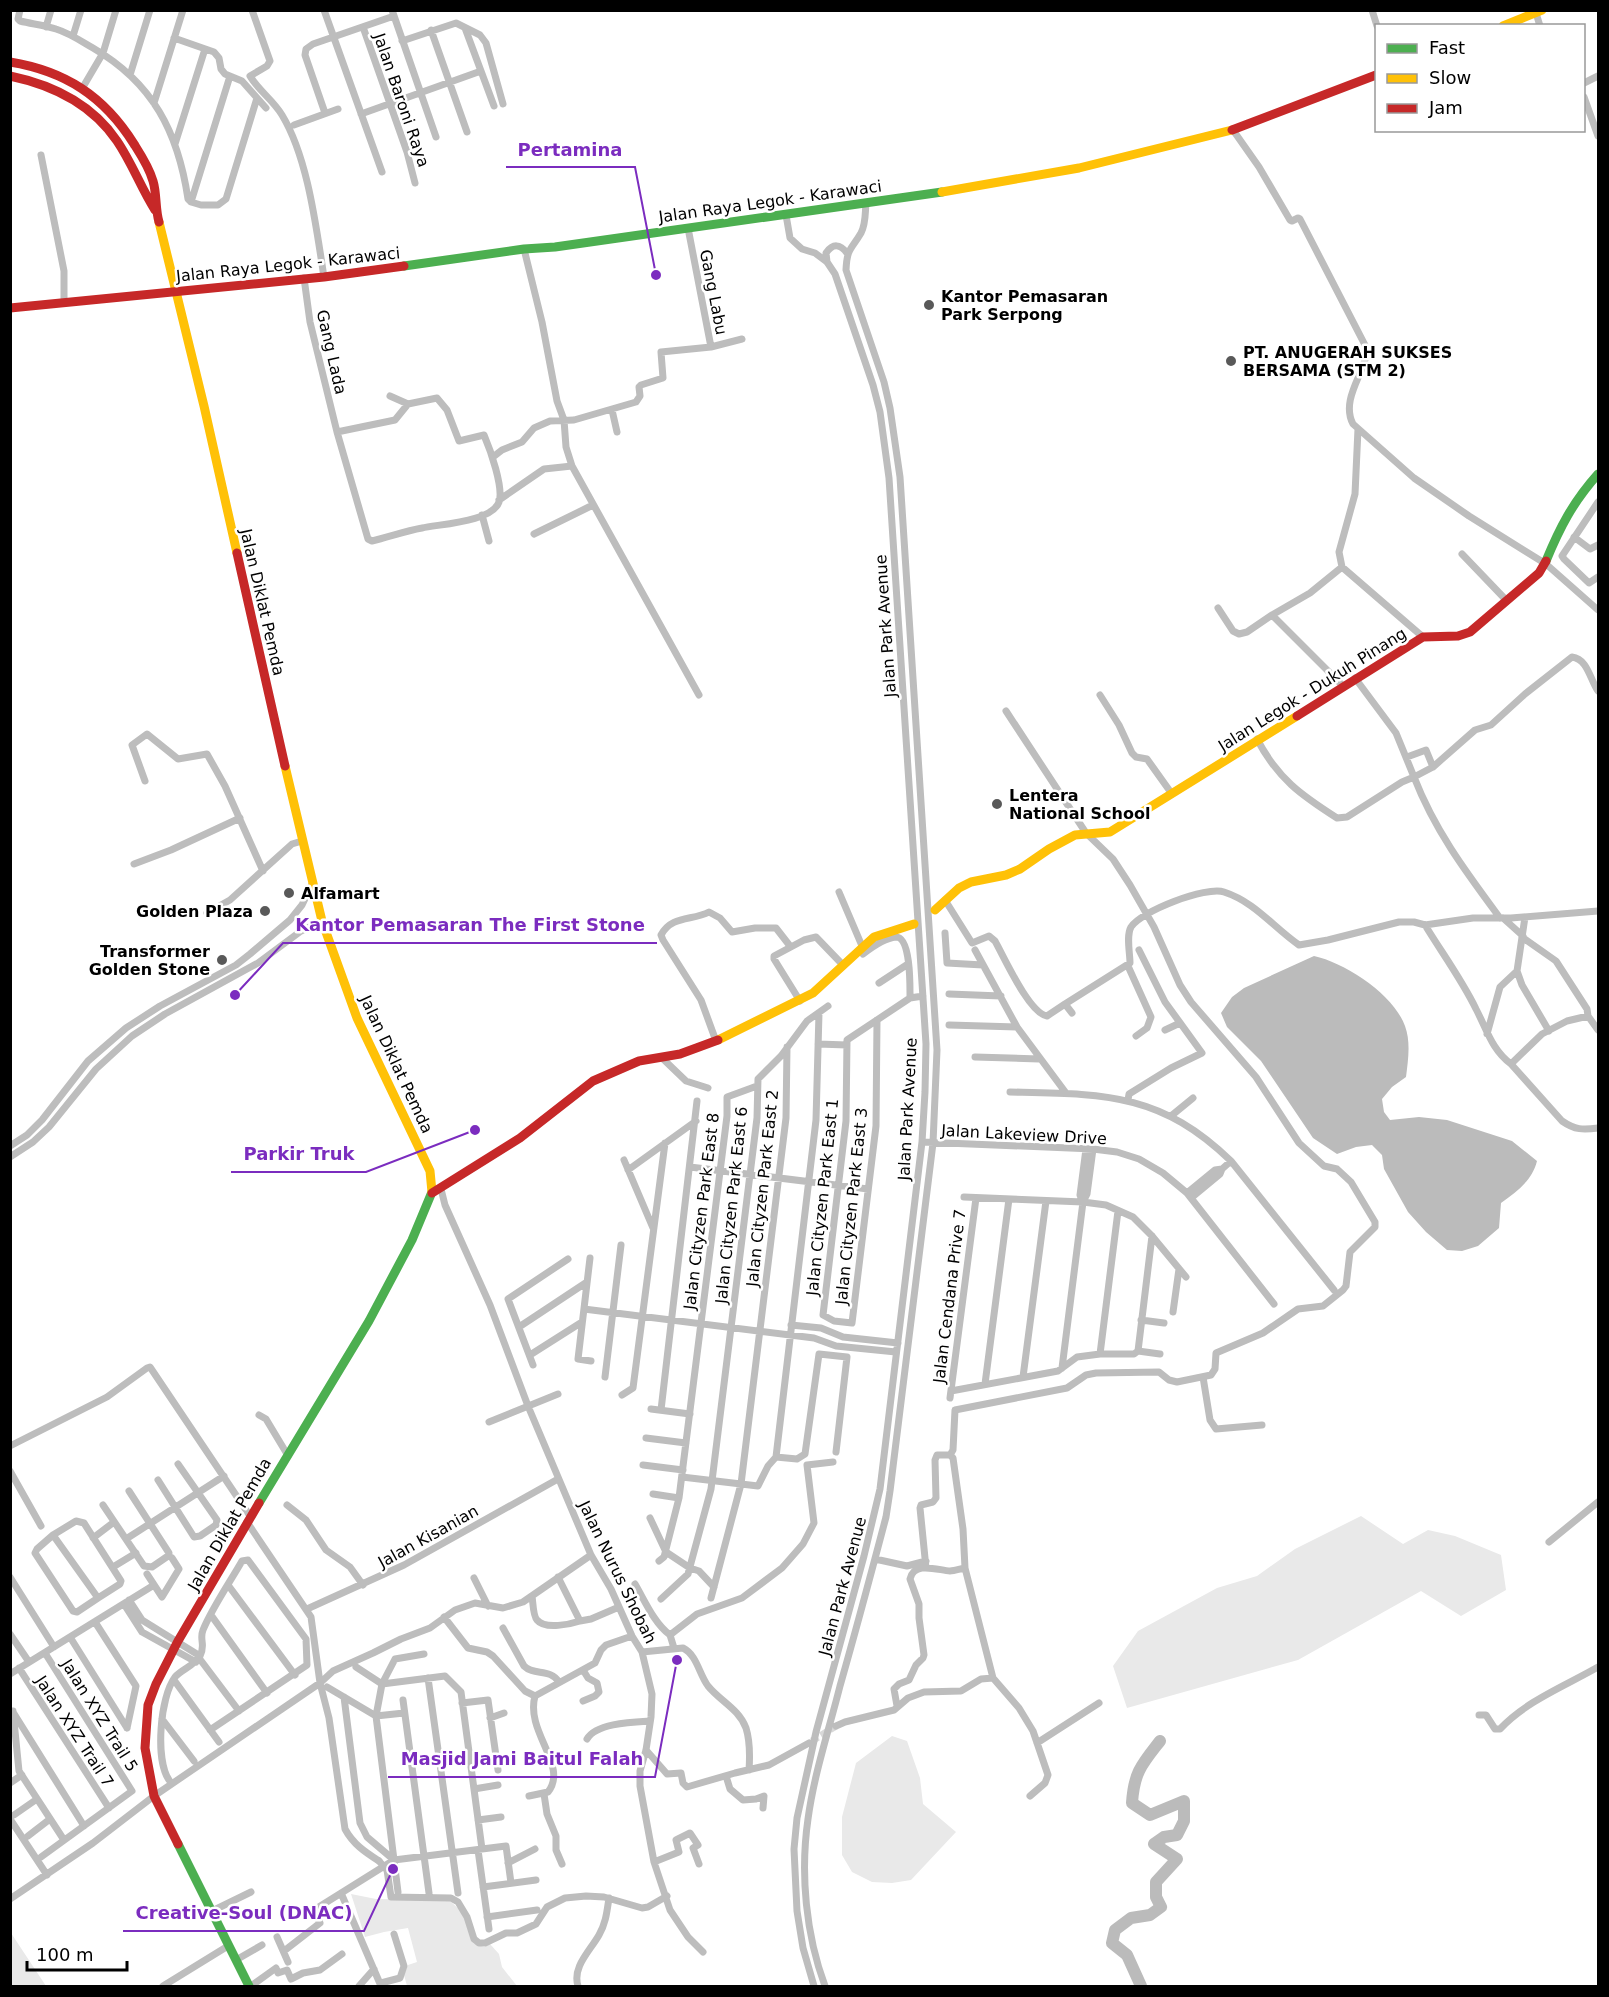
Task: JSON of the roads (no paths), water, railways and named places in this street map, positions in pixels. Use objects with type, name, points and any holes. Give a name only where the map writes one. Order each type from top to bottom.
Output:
[{"type":"street","points":[[20,10],[18,19],[73,36],[118,63],[130,75],[160,112],[175,144],[188,199],[191,202],[218,205],[226,199],[257,98]]},
{"type":"street","points":[[46,27],[51,10]]},
{"type":"street","points":[[73,36],[81,10]]},
{"type":"street","points":[[83,87],[103,53],[116,10]]},
{"type":"street","points":[[130,75],[150,10]]},
{"type":"street","points":[[154,103],[183,10]]},
{"type":"street","points":[[252,10],[270,61],[267,66],[250,76],[275,104],[292,136],[305,174],[324,277]]},
{"type":"street","points":[[324,10],[382,172]]},
{"type":"street","points":[[1508,24],[1539,12]]},
{"type":"street","points":[[325,113],[305,55],[306,49],[393,13],[436,137]]},
{"type":"street","points":[[402,41],[456,23],[480,35],[486,43],[503,104]]},
{"type":"street","name":"Jalan Baroni Raya","points":[[363,27],[407,152],[415,183]]},
{"type":"street","points":[[465,28],[494,106]]},
{"type":"street","points":[[431,30],[467,132]]},
{"type":"street","points":[[174,38],[214,52],[219,58],[221,69],[242,81],[266,108]]},
{"type":"street","points":[[175,144],[205,49]]},
{"type":"street","points":[[10,62],[61,75],[83,87],[100,101],[127,130],[148,168],[155,187],[156,211]]},
{"type":"street","points":[[361,114],[481,71]]},
{"type":"street","points":[[10,76],[52,86],[74,97],[91,111],[116,140],[156,211]]},
{"type":"street","points":[[191,202],[230,76]]},
{"type":"street","name":"Jalan Raya Legok - Karawaci","points":[[10,308],[324,277],[524,249],[555,247],[969,188],[1079,168],[1200,140],[1233,130],[1375,76]]},
{"type":"street","points":[[1585,83],[1599,76]]},
{"type":"street","points":[[1585,100],[1599,136]]},
{"type":"street","points":[[91,111],[100,101]]},
{"type":"street","points":[[294,125],[338,109]]},
{"type":"street","points":[[1233,130],[1259,167],[1291,221],[1300,219],[1366,347],[1366,360],[1353,389],[1351,422],[1423,484],[1546,564],[1599,610]]},
{"type":"street","points":[[41,155],[64,271],[64,303]]},
{"type":"street","points":[[827,262],[826,253],[830,247],[837,245],[843,247],[847,253],[861,232],[865,222],[866,203]]},
{"type":"street","name":"Jalan Diklat Pemda","points":[[156,211],[204,406],[322,921],[357,1018],[430,1171],[436,1191],[369,1321],[249,1519],[176,1646],[148,1705],[145,1748],[154,1796],[210,1912],[250,1986]]},
{"type":"street","points":[[786,214],[790,238],[802,249],[815,253],[827,262]]},
{"type":"street","name":"Gang Labu","points":[[493,457],[502,450],[522,442],[534,428],[550,421],[574,420],[636,402],[640,396],[639,387],[641,385],[663,378],[661,352],[711,347],[688,228]]},
{"type":"street","points":[[524,249],[542,322],[557,401],[564,420],[566,447],[572,466],[699,695]]},
{"type":"street","name":"Jalan Park Avenue","points":[[825,1986],[814,1946],[808,1910],[806,1878],[808,1820],[814,1786],[889,1500],[933,1143],[938,1044],[900,477],[888,397],[846,270],[847,253]]},
{"type":"street","name":"Jalan Park Avenue","points":[[814,1986],[803,1948],[797,1911],[795,1878],[797,1818],[875,1515],[922,1142],[926,1044],[889,478],[877,399],[835,274],[827,262]]},
{"type":"street","name":"Gang Lada","points":[[304,278],[310,322],[337,432],[369,540],[482,515]]},
{"type":"street","points":[[845,303],[856,299]]},
{"type":"street","points":[[711,347],[742,339]]},
{"type":"street","points":[[390,396],[408,404],[434,398],[440,399],[447,410],[459,441],[484,435],[493,457],[500,494],[496,507],[482,515],[489,541]]},
{"type":"street","points":[[877,399],[888,397]]},
{"type":"street","points":[[337,432],[395,420],[408,404]]},
{"type":"street","points":[[880,412],[890,408]]},
{"type":"street","points":[[612,410],[617,432]]},
{"type":"street","points":[[1358,429],[1355,494],[1339,552],[1342,567],[1423,637]]},
{"type":"street","points":[[499,500],[544,469],[572,466]]},
{"type":"street","name":"Jalan Legok - Dukuh Pinang","points":[[935,910],[959,888],[971,882],[1006,875],[1020,869],[1069,838],[1086,833],[1110,832],[1423,637],[1464,635],[1532,581],[1546,564],[1550,547],[1561,524],[1598,475]]},
{"type":"street","points":[[1589,583],[1563,557],[1564,551],[1599,502]]},
{"type":"street","points":[[534,534],[593,505]]},
{"type":"street","points":[[1574,537],[1590,549],[1599,545]]},
{"type":"street","points":[[1462,554],[1507,601]]},
{"type":"street","points":[[1218,608],[1233,631],[1239,634],[1247,632],[1310,593],[1342,567]]},
{"type":"street","points":[[1577,592],[1599,577]]},
{"type":"street","points":[[1272,615],[1344,687]]},
{"type":"street","points":[[1257,739],[1279,774],[1298,792],[1337,818],[1347,817],[1433,767],[1475,730],[1491,725],[1525,694],[1572,657],[1584,662],[1599,691]]},
{"type":"street","points":[[1355,678],[1396,733],[1427,810],[1442,835],[1502,918],[1560,966],[1587,1009],[1588,1016],[1599,1030]]},
{"type":"street","points":[[1100,695],[1119,725],[1134,756],[1147,759],[1172,794]]},
{"type":"street","points":[[950,1455],[953,1450],[954,1410],[958,1408],[996,1403],[1067,1388],[1086,1375],[1096,1373],[1159,1372],[1169,1380],[1177,1382],[1213,1374],[1216,1353],[1263,1333],[1298,1309],[1323,1306],[1343,1290],[1346,1286],[1350,1252],[1375,1227],[1375,1222],[1351,1182],[1337,1169],[1324,1166],[1299,1143],[1256,1077],[1191,1002],[1180,985],[1147,915],[1113,859],[1086,833],[1006,711]]},
{"type":"street","points":[[145,781],[132,745],[147,734],[178,759],[207,754],[218,772],[263,871]]},
{"type":"street","points":[[1407,757],[1426,750],[1433,767]]},
{"type":"street","points":[[135,864],[240,818]]},
{"type":"street","points":[[207,913],[230,900],[292,844],[302,841]]},
{"type":"street","points":[[10,1146],[27,1135],[42,1120],[88,1061],[126,1028],[160,1006],[227,970],[250,954],[290,920],[302,905],[312,884]]},
{"type":"street","points":[[945,900],[972,943],[989,936],[995,940],[1035,1008],[1041,1015],[1047,1016],[1128,966],[1130,963],[1130,930],[1133,924],[1184,898],[1213,890],[1226,893],[1253,907],[1299,945],[1399,922],[1425,925],[1473,918],[1525,917],[1599,911]]},
{"type":"street","points":[[839,892],[862,950]]},
{"type":"street","points":[[716,1041],[701,1000],[663,940],[661,935],[663,931],[675,920],[697,918],[709,912],[720,918],[732,932],[755,928],[776,928],[790,946]]},
{"type":"street","points":[[1525,917],[1517,971],[1522,985],[1549,1031]]},
{"type":"street","points":[[10,1157],[33,1142],[49,1127],[96,1069],[132,1036],[165,1014],[242,973],[301,931],[322,921]]},
{"type":"street","points":[[862,950],[874,937],[914,924]]},
{"type":"street","points":[[1425,925],[1476,1009],[1499,1054],[1511,1064],[1562,1121],[1572,1128],[1582,1130],[1599,1128]]},
{"type":"street","points":[[945,933],[947,963],[983,965]]},
{"type":"street","points":[[800,1001],[774,959],[778,952],[816,937],[842,964]]},
{"type":"street","points":[[436,1191],[520,1138],[593,1081],[639,1061],[680,1054],[716,1041],[800,1001],[813,993],[842,964],[862,950],[881,942],[897,937],[901,938],[907,948],[910,998]]},
{"type":"street","points":[[975,950],[1017,1027],[1066,1093]]},
{"type":"street","points":[[1128,1100],[1129,1095],[1170,1068],[1202,1053],[1165,1002],[1139,950]]},
{"type":"street","points":[[879,983],[908,964]]},
{"type":"street","points":[[1128,966],[1151,1020],[1147,1028],[1136,1036]]},
{"type":"street","points":[[1487,1034],[1500,987],[1517,971]]},
{"type":"street","points":[[949,994],[1000,996]]},
{"type":"street","points":[[818,1044],[847,1045],[847,1040],[910,998],[923,996]]},
{"type":"street","points":[[1065,1004],[1072,1013]]},
{"type":"street","points":[[757,1086],[758,1079],[807,1021],[828,1006]]},
{"type":"street","points":[[643,1466],[712,1480],[758,1486],[768,1466],[776,1457],[816,1120],[819,1012]]},
{"type":"street","points":[[1511,1064],[1542,1034],[1567,1021],[1588,1016]]},
{"type":"street","name":"Jalan Cityzen Park East 3","points":[[852,1323],[876,1126],[878,1020]]},
{"type":"street","points":[[1165,1030],[1180,1023]]},
{"type":"street","points":[[949,1025],[1017,1027]]},
{"type":"street","points":[[926,1044],[938,1044]]},
{"type":"street","name":"Jalan Cityzen Park East 1","points":[[847,1045],[846,1122],[823,1316],[834,1321],[852,1323]]},
{"type":"street","name":"Jalan Cityzen Park East 2","points":[[711,1598],[741,1484],[786,1118],[787,1047]]},
{"type":"street","points":[[662,1057],[686,1081],[708,1088]]},
{"type":"street","points":[[975,1057],[1039,1059]]},
{"type":"street","name":"Jalan Cityzen Park East 8","points":[[666,1552],[679,1498],[728,1097],[757,1086]]},
{"type":"street","name":"Jalan Cityzen Park East 6","points":[[690,1568],[712,1480],[757,1118],[757,1086]]},
{"type":"street","points":[[1010,1092],[1086,1094],[1128,1100],[1172,1116],[1212,1142],[1231,1161],[1334,1290]]},
{"type":"street","points":[[1172,1116],[1193,1098]]},
{"type":"street","points":[[661,1410],[697,1101]]},
{"type":"street","points":[[628,1170],[696,1120]]},
{"type":"street","name":"Jalan Lakeview Drive","points":[[922,1142],[1089,1149],[1117,1152],[1139,1159],[1163,1173],[1189,1195],[1274,1304]]},
{"type":"street","points":[[622,1395],[633,1388],[665,1143]]},
{"type":"street","points":[[1062,1368],[1083,1202],[1087,1194],[1086,1171],[1089,1149]]},
{"type":"street","points":[[624,1160],[654,1230]]},
{"type":"street","points":[[1189,1195],[1215,1170],[1222,1169],[1231,1161]]},
{"type":"street","points":[[690,1167],[868,1189]]},
{"type":"street","name":"Jalan Nurus Shobah","points":[[436,1191],[446,1205],[490,1305],[528,1406],[591,1555],[611,1589],[632,1636],[642,1652],[652,1695],[646,1750],[640,1771],[640,1786],[654,1862],[670,1910],[688,1938],[703,1952]]},
{"type":"street","points":[[964,1197],[1083,1202],[1106,1206],[1133,1217],[1186,1277]]},
{"type":"street","name":"Jalan Cendana Prive 7","points":[[976,1198],[950,1394],[986,1384]]},
{"type":"street","points":[[1009,1199],[986,1384],[1058,1371],[1077,1357],[1134,1354],[1138,1351],[1160,1354]]},
{"type":"street","points":[[1023,1377],[1046,1201]]},
{"type":"street","points":[[1100,1354],[1118,1211]]},
{"type":"street","points":[[1138,1351],[1152,1236]]},
{"type":"street","points":[[605,1377],[621,1245]]},
{"type":"street","points":[[590,1258],[578,1359],[591,1360]]},
{"type":"street","points":[[534,1365],[508,1299],[568,1259]]},
{"type":"street","points":[[1173,1312],[1179,1269]]},
{"type":"street","points":[[519,1326],[587,1282]]},
{"type":"street","points":[[584,1309],[814,1338],[836,1346],[896,1352]]},
{"type":"street","points":[[1142,1320],[1164,1323]]},
{"type":"street","points":[[530,1355],[582,1322]]},
{"type":"street","points":[[791,1325],[821,1328],[843,1337],[897,1343]]},
{"type":"street","points":[[776,1457],[797,1459],[805,1454],[819,1354],[847,1357],[836,1452]]},
{"type":"street","points":[[10,1446],[107,1398],[150,1367],[311,1617],[324,1685],[345,1829],[357,1845],[387,1870],[391,1897],[451,1898],[458,1902],[467,1917],[474,1940],[484,1943],[506,1933],[517,1933],[530,1928],[536,1924],[547,1907],[565,1898],[586,1896],[609,1898],[642,1908],[667,1896]]},
{"type":"street","points":[[1203,1377],[1210,1420],[1216,1429],[1262,1425]]},
{"type":"street","points":[[489,1422],[558,1394]]},
{"type":"street","points":[[890,1403],[901,1404]]},
{"type":"street","points":[[651,1409],[690,1414]]},
{"type":"street","points":[[259,1415],[266,1419],[287,1454]]},
{"type":"street","points":[[646,1438],[686,1443]]},
{"type":"street","points":[[926,1565],[920,1508],[921,1505],[933,1502],[936,1498],[935,1460],[937,1455],[950,1455]]},
{"type":"street","points":[[950,1455],[953,1458],[963,1529],[965,1568],[993,1678],[1019,1708],[1033,1731],[1046,1767],[1047,1780],[1030,1796]]},
{"type":"street","points":[[670,1635],[697,1614],[742,1598],[782,1568],[803,1544],[814,1523],[807,1465],[833,1462]]},
{"type":"street","points":[[158,1480],[194,1537],[216,1526],[217,1522],[178,1464]]},
{"type":"street","points":[[10,1471],[41,1526]]},
{"type":"street","points":[[126,1539],[222,1477]]},
{"type":"street","name":"Jalan Kisanian","points":[[307,1610],[404,1565],[558,1479]]},
{"type":"street","points":[[103,1505],[144,1566],[149,1568],[169,1554],[129,1491]]},
{"type":"street","points":[[653,1494],[679,1498]]},
{"type":"street","points":[[1549,1542],[1599,1502]]},
{"type":"street","points":[[287,1505],[306,1520],[326,1550],[350,1567],[363,1585]]},
{"type":"street","points":[[650,1518],[666,1552],[690,1568],[699,1571],[714,1587]]},
{"type":"street","points":[[80,1521],[84,1523],[93,1538],[121,1583],[77,1612],[73,1611],[35,1553],[53,1535],[80,1521]]},
{"type":"street","points":[[93,1538],[114,1522]]},
{"type":"street","points":[[53,1535],[98,1598]]},
{"type":"street","points":[[658,1561],[664,1557],[666,1552]]},
{"type":"street","points":[[113,1567],[136,1553]]},
{"type":"street","points":[[10,1899],[93,1843],[154,1796],[324,1685],[333,1671],[430,1628],[455,1610],[475,1603],[503,1608],[523,1602],[591,1555]]},
{"type":"street","points":[[147,1574],[162,1597],[179,1569],[172,1558]]},
{"type":"street","points":[[875,1559],[907,1566],[926,1565],[950,1571],[965,1568]]},
{"type":"street","points":[[169,1780],[164,1773],[161,1761],[160,1736],[162,1719],[174,1680],[198,1658],[204,1647],[202,1631],[242,1561],[248,1560],[306,1639],[307,1662],[304,1669],[210,1730]]},
{"type":"street","points":[[897,1706],[894,1689],[909,1680],[924,1655],[919,1604],[910,1579],[914,1570],[926,1565]]},
{"type":"street","points":[[661,1599],[688,1574],[690,1568]]},
{"type":"street","points":[[10,1577],[54,1647]]},
{"type":"street","points":[[558,1577],[580,1620]]},
{"type":"street","points":[[474,1578],[488,1606]]},
{"type":"street","points":[[635,1584],[654,1616],[670,1635],[674,1648]]},
{"type":"street","points":[[10,1674],[154,1585]]},
{"type":"street","points":[[228,1585],[295,1675]]},
{"type":"street","points":[[532,1596],[536,1619],[539,1622],[560,1626],[591,1619],[619,1607]]},
{"type":"street","points":[[853,1599],[863,1602]]},
{"type":"street","points":[[127,1602],[142,1620],[176,1646],[198,1658],[239,1711]]},
{"type":"street","points":[[212,1615],[267,1693]]},
{"type":"street","points":[[444,1617],[468,1648],[487,1652],[493,1656],[525,1691],[535,1696]]},
{"type":"street","points":[[70,1637],[127,1728],[136,1686],[95,1622]]},
{"type":"street","points":[[503,1628],[528,1670],[551,1674],[559,1682]]},
{"type":"street","points":[[529,1796],[544,1794],[553,1783],[554,1770],[533,1717],[532,1707],[535,1696],[595,1663],[603,1647],[632,1636]]},
{"type":"street","points":[[11,1637],[29,1662]]},
{"type":"street","points":[[642,1652],[683,1648],[690,1654],[709,1687],[734,1710],[746,1727],[749,1742],[749,1770]]},
{"type":"street","name":"Jalan XYZ Trail 5","points":[[45,1653],[132,1791],[109,1808]]},
{"type":"street","points":[[398,1892],[376,1716],[381,1684],[394,1659],[424,1654]]},
{"type":"street","points":[[1479,1715],[1486,1715],[1495,1728],[1500,1729],[1511,1717],[1529,1705],[1599,1666]]},
{"type":"street","points":[[356,1667],[381,1684],[445,1676],[461,1692],[478,1820],[489,1929]]},
{"type":"street","name":"Jalan XYZ Trail 7","points":[[20,1668],[109,1808]]},
{"type":"street","points":[[583,1670],[588,1678],[597,1683],[599,1692],[583,1701]]},
{"type":"street","points":[[428,1678],[458,1893]]},
{"type":"street","points":[[836,1726],[894,1710],[908,1698],[924,1692],[961,1691],[981,1679],[993,1678]]},
{"type":"street","points":[[174,1680],[219,1742]]},
{"type":"street","points":[[324,1685],[376,1716],[404,1713]]},
{"type":"street","points":[[344,1697],[360,1823],[367,1837],[394,1860]]},
{"type":"street","points":[[403,1700],[429,1893]]},
{"type":"street","points":[[462,1703],[488,1700],[498,1770]]},
{"type":"street","points":[[1037,1743],[1099,1703]]},
{"type":"street","points":[[12,1709],[84,1826]]},
{"type":"street","points":[[12,1709],[19,1771],[64,1840]]},
{"type":"street","points":[[490,1718],[504,1713]]},
{"type":"street","points":[[162,1719],[194,1761]]},
{"type":"street","points":[[587,1739],[591,1733],[611,1726],[650,1721]]},
{"type":"street","points":[[646,1750],[666,1773],[681,1773],[683,1783],[687,1786],[769,1766],[809,1743]]},
{"type":"street","points":[[10,1783],[22,1775]]},
{"type":"street","points":[[726,1776],[730,1789],[743,1800],[764,1796],[763,1808]]},
{"type":"street","points":[[474,1789],[498,1785]]},
{"type":"street","points":[[544,1794],[547,1814],[556,1836],[556,1850],[562,1864]]},
{"type":"street","points":[[37,1799],[12,1817],[47,1875]]},
{"type":"street","points":[[41,1857],[109,1808]]},
{"type":"street","points":[[478,1820],[501,1816]]},
{"type":"street","points":[[28,1836],[50,1819]]},
{"type":"street","points":[[654,1862],[679,1852],[676,1840],[690,1833],[698,1845],[693,1848],[693,1851],[699,1864]]},
{"type":"street","points":[[284,1951],[320,1923],[314,1910],[394,1860],[506,1846],[511,1883]]},
{"type":"street","points":[[508,1863],[535,1849]]},
{"type":"street","points":[[795,1878],[806,1878]]},
{"type":"street","points":[[483,1887],[536,1880]]},
{"type":"street","points":[[210,1912],[251,1892]]},
{"type":"street","points":[[342,1893],[381,1985],[400,1978],[404,1966],[394,1934]]},
{"type":"street","points":[[578,1986],[577,1971],[600,1934],[607,1914],[609,1898]]},
{"type":"street","points":[[487,1917],[537,1910]]},
{"type":"street","points":[[277,1937],[288,1962]]},
{"type":"street","points":[[236,1960],[262,1945]]},
{"type":"street","points":[[163,1986],[228,1946]]},
{"type":"street","points":[[250,1986],[276,1968],[278,1973],[287,1970],[291,1979],[303,1973],[320,1970],[342,1954]]},
{"type":"street","points":[[359,1986],[374,1969]]},
{"type":"waterway","points":[[1141,1986],[1127,1955],[1112,1943],[1115,1930],[1131,1918],[1150,1915],[1161,1907],[1156,1897],[1156,1882],[1177,1859],[1154,1844],[1164,1837],[1177,1835],[1184,1821],[1184,1801],[1150,1815],[1132,1803],[1140,1769],[1160,1741]]},
{"type":"tunnel","points":[[812,1741],[836,1726]]},
{"type":"place","name":"Pertamina","points":[[656,275]]},
{"type":"place","name":"Kantor Pemasaran Park Serpong","points":[[929,305]]},
{"type":"place","name":"PT. ANUGERAH SUKSES BERSAMA (STM 2)","points":[[1231,361]]},
{"type":"place","name":"Lentera National School","points":[[997,804]]},
{"type":"place","name":"Alfamart","points":[[289,893]]},
{"type":"place","name":"Golden Plaza","points":[[265,911]]},
{"type":"place","name":"Transformer Golden Stone","points":[[222,960]]},
{"type":"place","name":"Kantor Pemasaran The First Stone","points":[[235,995]]},
{"type":"place","name":"Parkir Truk","points":[[475,1130]]},
{"type":"place","name":"Masjid Jami Baitul Falah","points":[[677,1660]]},
{"type":"place","name":"Creative-Soul (DNAC)","points":[[393,1869]]}]
